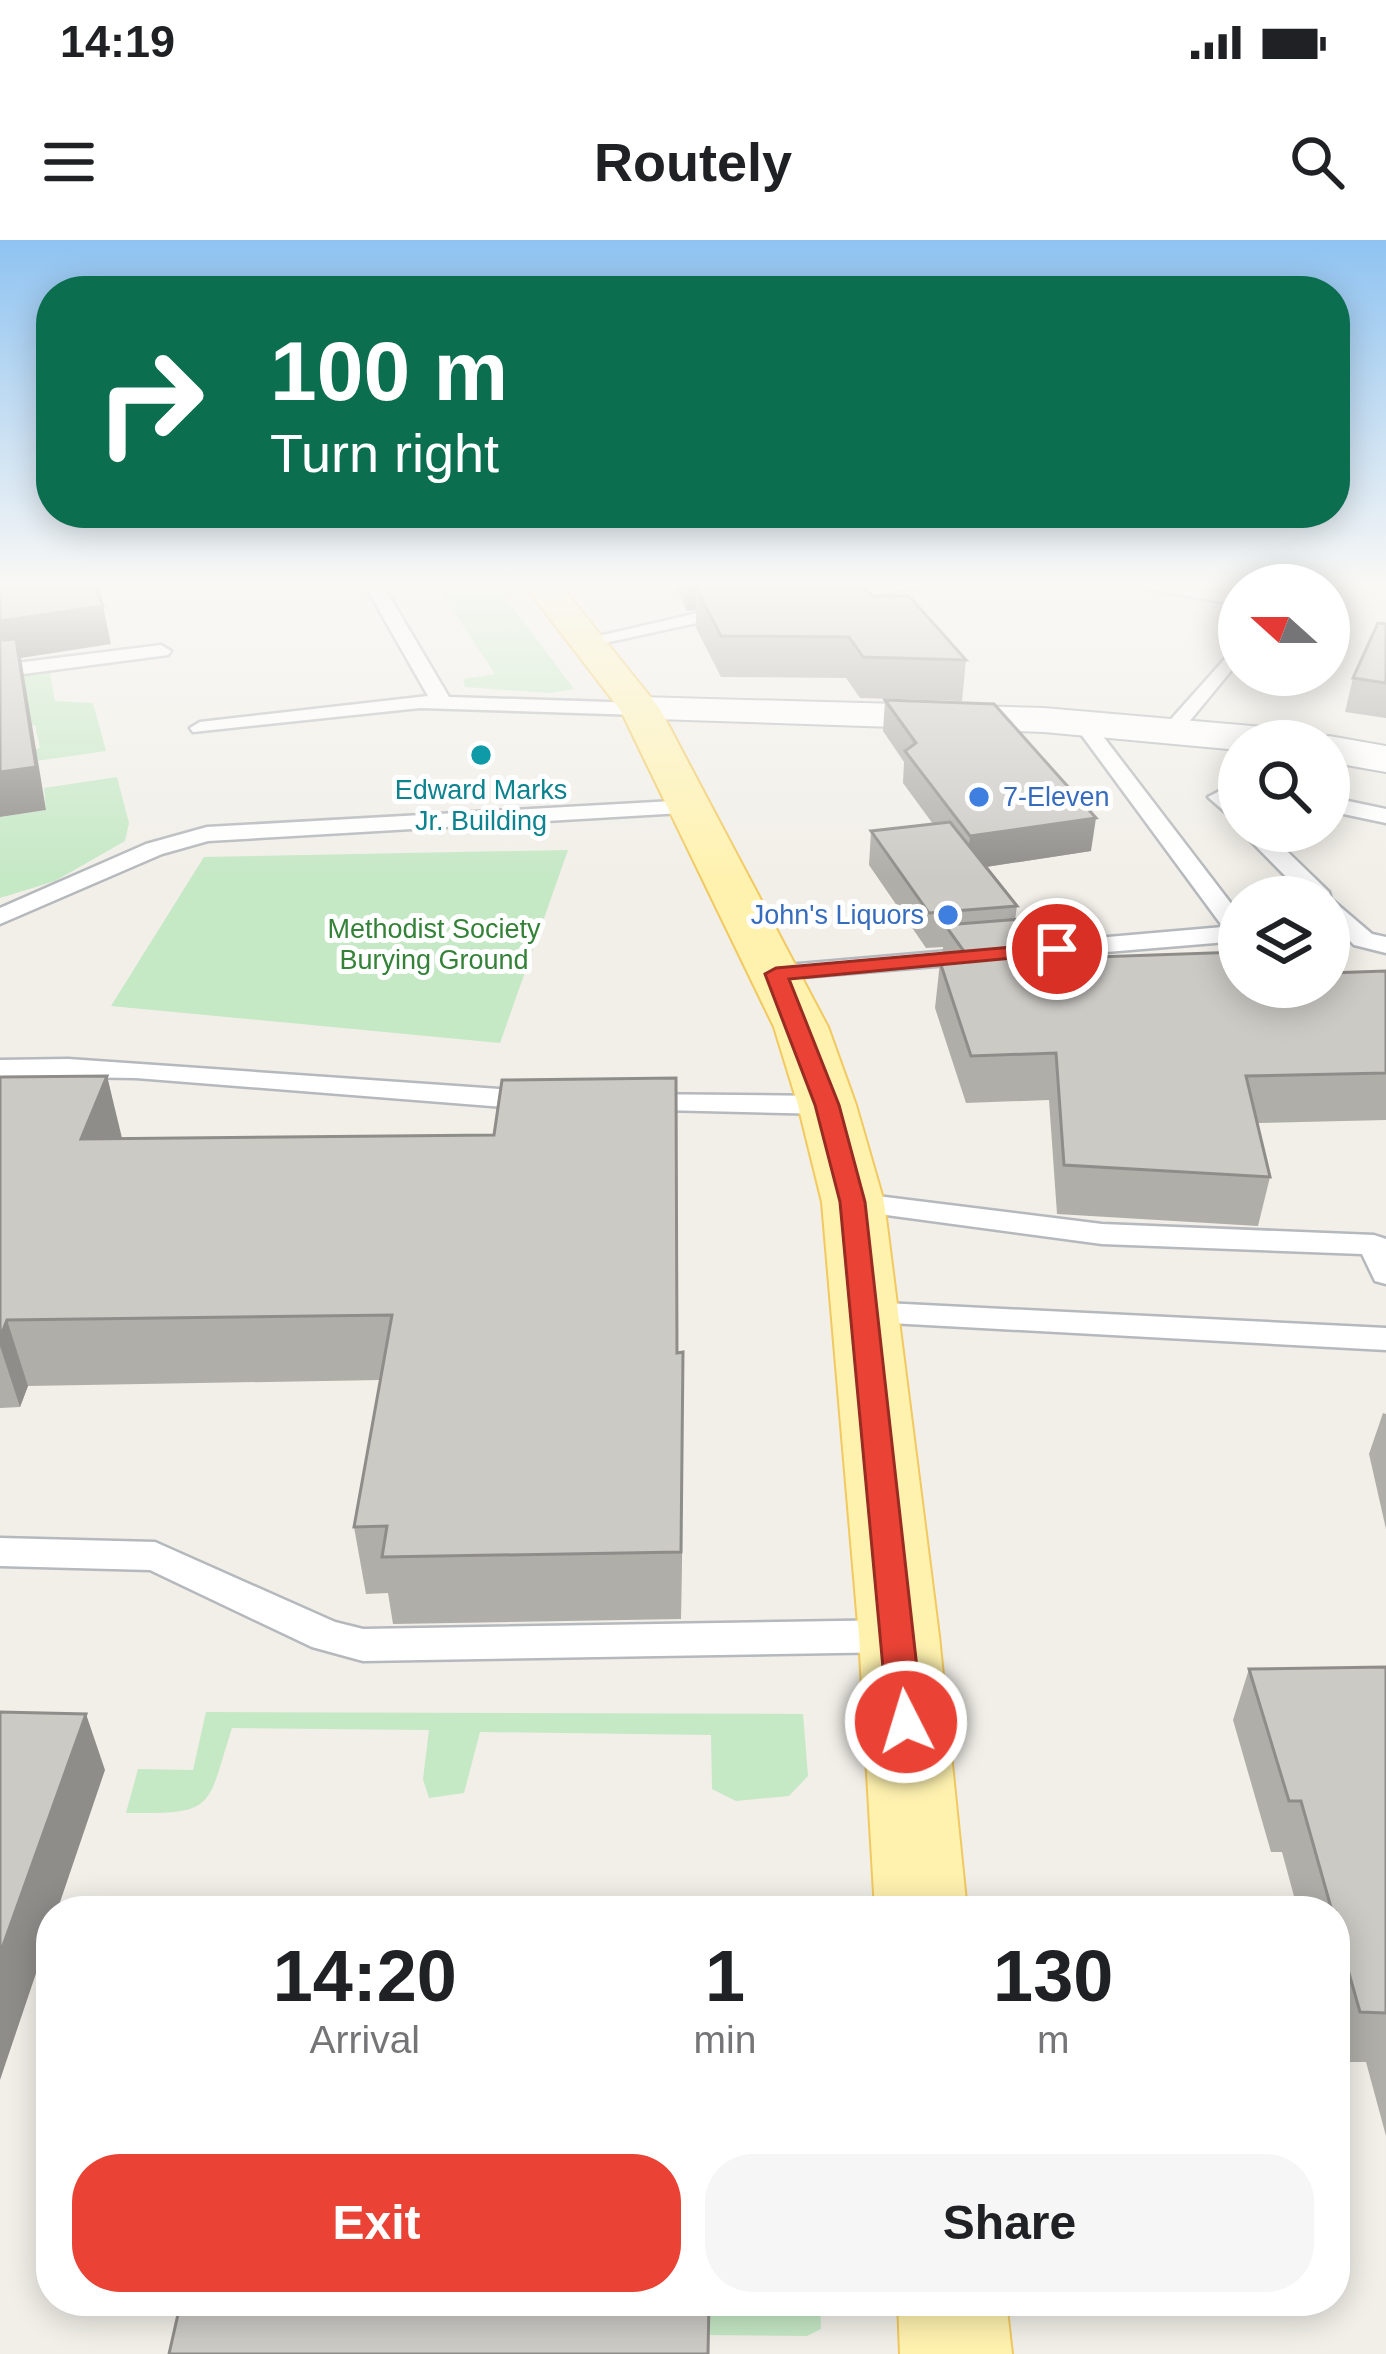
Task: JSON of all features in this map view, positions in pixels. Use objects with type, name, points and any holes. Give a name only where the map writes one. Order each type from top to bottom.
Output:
[{"type":"main road","points":[[617,681],[640,710],[776,974],[827,1105],[853,1202],[899,1636],[919,1896]]},
{"type":"main road","points":[[953,2316],[956,2354]]},
{"type":"street","points":[[640,710],[1082,722],[1218,735]]},
{"type":"street","points":[[1350,753],[1386,759]]},
{"type":"lane","points":[[429,681],[442,703]]},
{"type":"lane","points":[[1172,730],[1213,681]]},
{"type":"lane","points":[[200,728],[346,708],[442,703],[640,710]]},
{"type":"lane","points":[[1082,722],[1218,904]]},
{"type":"lane","points":[[0,917],[154,849],[207,833],[691,807]]},
{"type":"lane","points":[[1350,808],[1386,816]]},
{"type":"lane","points":[[1274,852],[1299,876]]},
{"type":"lane","points":[[1350,927],[1363,940],[1386,945]]},
{"type":"lane","points":[[776,974],[1218,934]]},
{"type":"lane","points":[[0,1068],[87,1065],[264,1077],[406,1095],[827,1105]]},
{"type":"lane","points":[[853,1202],[1102,1234],[1374,1245],[1386,1274]]},
{"type":"lane","points":[[865,1313],[1386,1339]]},
{"type":"lane","points":[[0,1552],[155,1556],[326,1636],[363,1645],[899,1636]]},
{"type":"green space","points":[[0,681],[51,681],[55,701],[93,703],[106,751],[36,761],[33,750],[40,748],[35,725],[0,729]]},
{"type":"green space","points":[[463,681],[568,681],[574,689],[550,693],[465,687]]},
{"type":"green space","points":[[117,777],[129,823],[125,841],[55,881],[0,898],[0,817],[46,810],[44,788]]},
{"type":"green space","name":"Methodist Society Burying Ground","points":[[568,850],[500,1043],[111,1006],[204,857]]},
{"type":"green space","points":[[206,1712],[803,1714],[808,1776],[789,1796],[736,1801],[712,1789],[711,1735],[480,1732],[464,1793],[429,1798],[423,1779],[429,1730],[232,1728],[217,1776],[203,1801],[177,1812],[126,1813],[138,1769],[193,1770]]},
{"type":"green space","points":[[696,2316],[821,2316],[821,2329],[807,2336],[709,2335],[708,2322]]},
{"type":"building","points":[[0,681],[23,681],[36,767],[0,772]]},
{"type":"building","points":[[885,700],[994,704],[1096,818],[970,836],[905,751],[916,743]]},
{"type":"building","points":[[950,822],[1017,906],[929,913],[871,831]]},
{"type":"building","points":[[1035,918],[1067,958],[1218,953],[1218,1008],[1350,1008],[1350,972],[1386,971],[1386,1073],[1246,1076],[1270,1177],[1064,1165],[1056,1053],[971,1056],[940,962],[971,961],[945,925]]},
{"type":"building","points":[[107,1076],[81,1139],[494,1135],[502,1080],[676,1078],[677,1353],[683,1352],[681,1552],[382,1557],[387,1526],[354,1527],[392,1315],[7,1320],[0,1338],[0,1077]]},
{"type":"building","points":[[1386,1667],[1386,2013],[1360,2012],[1350,1977],[1350,1896],[1328,1896],[1301,1801],[1289,1801],[1249,1669]]},
{"type":"building","points":[[0,1712],[86,1714],[0,1954]]},
{"type":"building","points":[[178,2316],[709,2316],[708,2354],[169,2354]]},
{"type":"place","name":"Edward Marks Jr. Building","points":[[481,755]]},
{"type":"place","name":"7-Eleven","points":[[979,797]]},
{"type":"place","name":"John's Liquors","points":[[948,915]]},
{"type":"route","points":[[906,1722],[853,1202],[801,1028],[776,974],[1057,949]]}]
